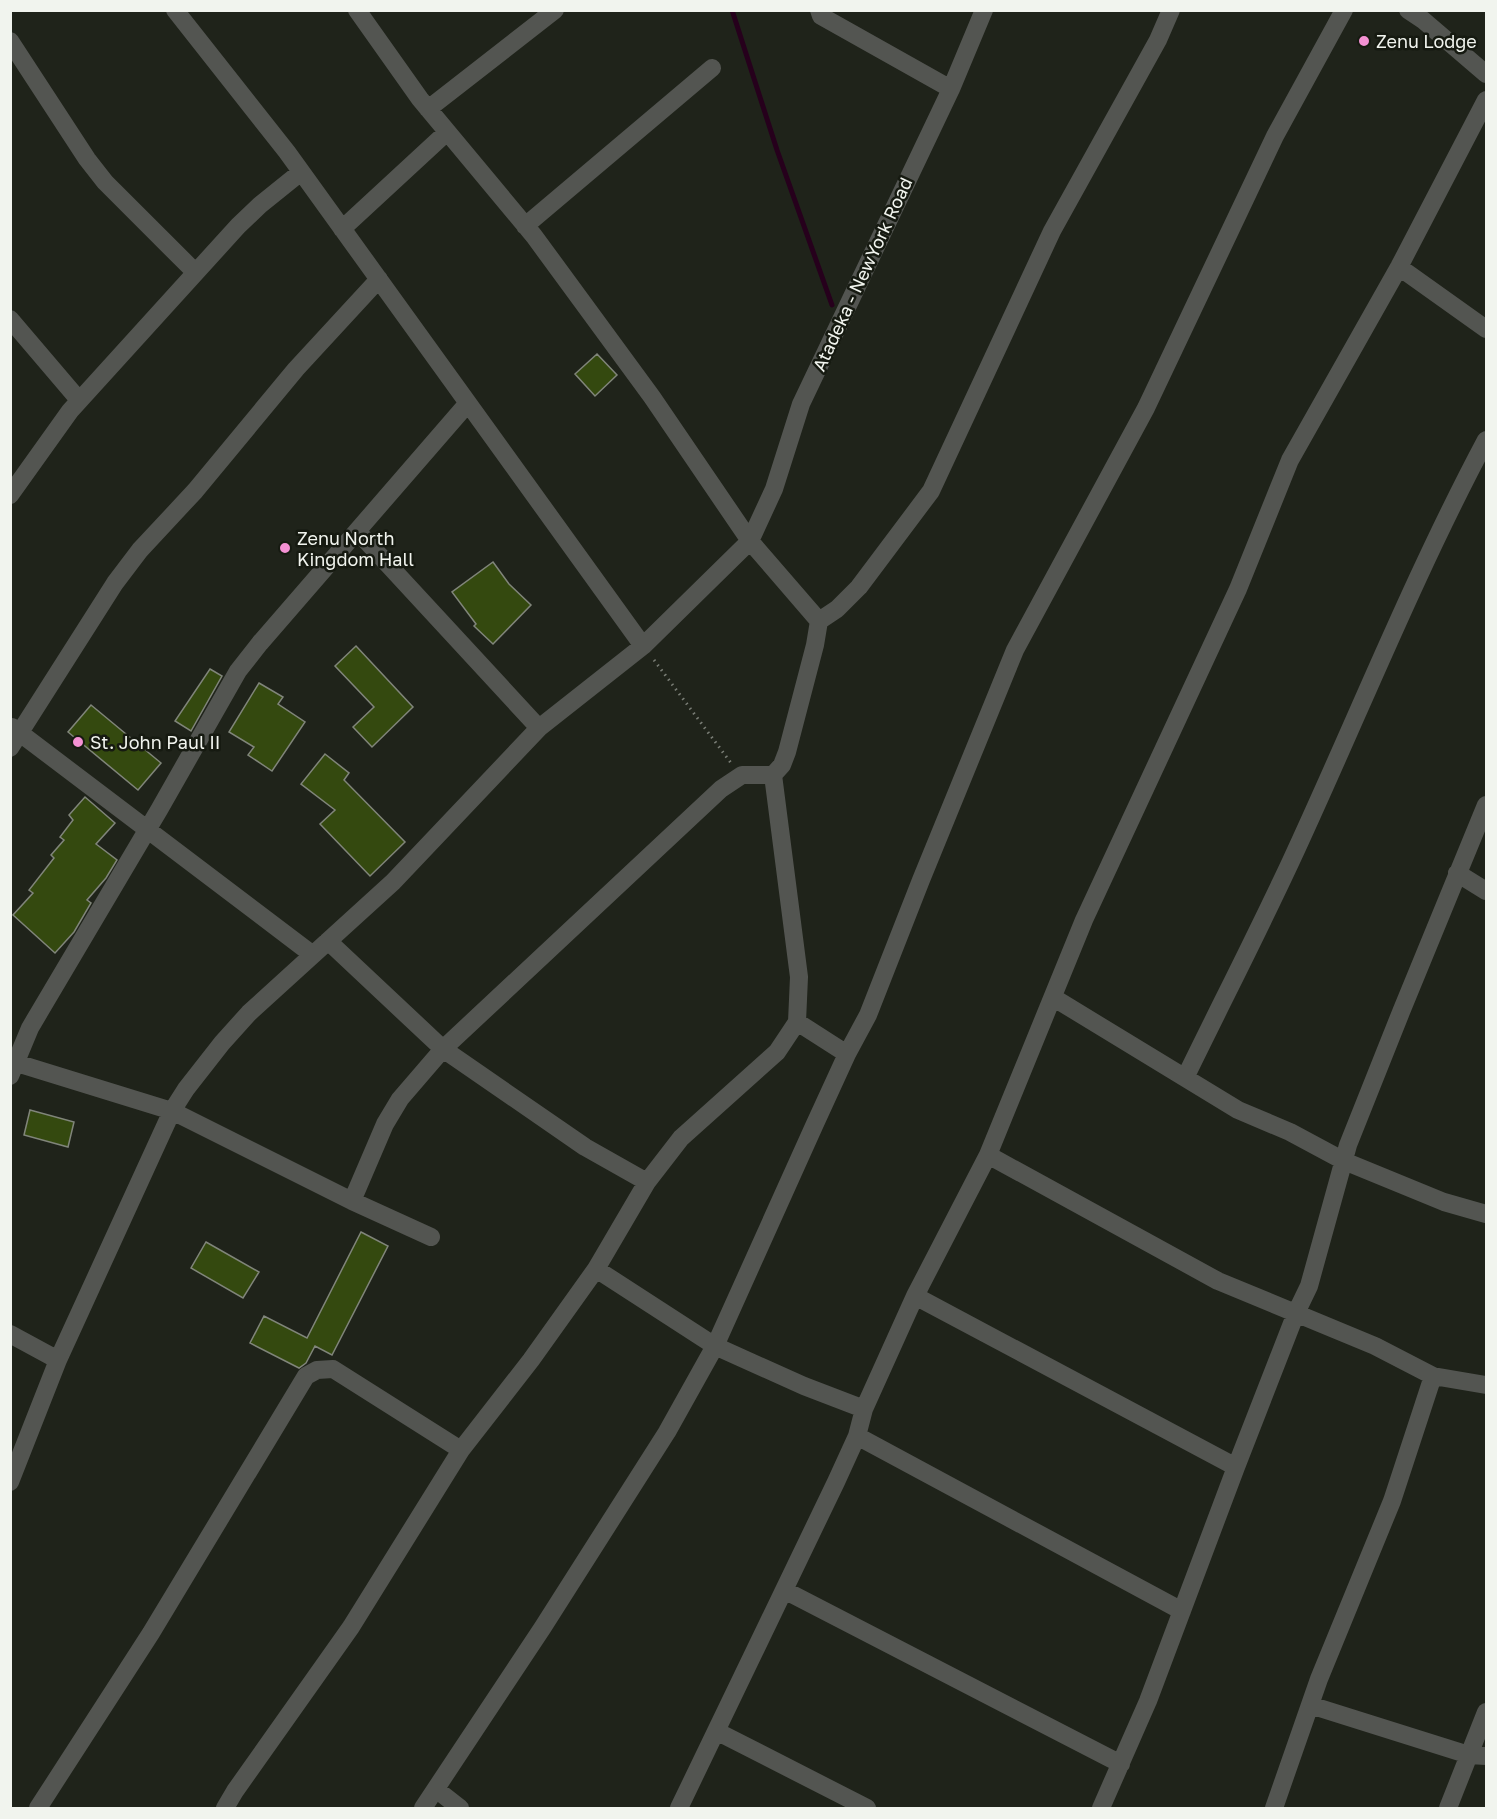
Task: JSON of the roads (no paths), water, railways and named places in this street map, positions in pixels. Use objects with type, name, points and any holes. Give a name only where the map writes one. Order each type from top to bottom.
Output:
[{"type":"street","points":[[175,10],[301,172],[643,646]]},
{"type":"street","points":[[357,10],[428,109],[525,226],[652,397],[750,541],[819,621]]},
{"type":"street","points":[[428,109],[555,10]]},
{"type":"street","points":[[819,10],[821,16],[951,89]]},
{"type":"street","name":"Atadeka - NewYork Road","points":[[750,541],[774,489],[801,404],[951,89],[984,10]]},
{"type":"street","points":[[351,1201],[385,1124],[400,1099],[443,1049],[721,789],[742,775],[773,775],[782,765],[819,621],[837,609],[859,587],[931,491],[1053,231],[1158,40],[1171,10]]},
{"type":"street","points":[[423,1809],[667,1432],[715,1346],[868,1015],[1015,650],[1146,408],[1275,136],[1344,10]]},
{"type":"street","points":[[1420,14],[1486,74]]},
{"type":"street","points":[[10,41],[87,159],[105,182],[195,272]]},
{"type":"street","points":[[525,226],[712,68]]},
{"type":"street","points":[[679,1809],[857,1436],[864,1409],[915,1296],[988,1155],[1084,920],[1238,589],[1290,460],[1399,267],[1486,100]]},
{"type":"street","points":[[342,229],[447,132]]},
{"type":"street","points":[[10,495],[79,400],[195,272],[260,205],[301,172]]},
{"type":"street","points":[[1399,267],[1486,329]]},
{"type":"street","points":[[10,748],[15,729],[140,550],[195,491],[296,369],[379,279]]},
{"type":"street","points":[[10,319],[79,400]]},
{"type":"street","points":[[431,1237],[351,1201],[172,1111],[13,1067],[30,1028],[238,671],[468,403]]},
{"type":"street","points":[[1185,1078],[1291,861],[1368,686],[1454,501],[1486,440]]},
{"type":"street","points":[[358,532],[539,728]]},
{"type":"street","points":[[10,1482],[58,1360],[172,1111],[186,1089],[249,1013],[393,882],[539,728],[643,646],[750,541]]},
{"type":"street","points":[[15,729],[313,955]]},
{"type":"street","points":[[225,1809],[235,1791],[351,1628],[461,1450],[531,1360],[596,1269],[646,1182],[681,1138],[777,1053],[797,1022],[799,977],[773,775]]},
{"type":"street","points":[[1101,1809],[1148,1701],[1236,1467],[1296,1313],[1309,1286],[1353,1134],[1486,805]]},
{"type":"street","points":[[1457,873],[1486,891]]},
{"type":"street","points":[[328,941],[443,1049],[585,1147],[646,1182]]},
{"type":"street","points":[[1054,998],[1238,1110],[1290,1132],[1344,1161],[1444,1202],[1486,1214]]},
{"type":"street","points":[[797,1022],[848,1054]]},
{"type":"street","points":[[988,1155],[1218,1281],[1375,1346],[1433,1376],[1486,1385]]},
{"type":"street","points":[[596,1269],[715,1346],[804,1386],[864,1409]]},
{"type":"street","points":[[915,1296],[1236,1467]]},
{"type":"street","points":[[10,1334],[58,1360]]},
{"type":"street","points":[[38,1809],[84,1734],[151,1633],[306,1376],[317,1370],[333,1369],[461,1450]]},
{"type":"street","points":[[1274,1809],[1311,1705],[1392,1501],[1433,1376]]},
{"type":"street","points":[[857,1436],[1182,1611]]},
{"type":"street","points":[[784,1590],[1121,1764]]},
{"type":"street","points":[[1311,1705],[1478,1755]]},
{"type":"street","points":[[1448,1809],[1478,1755],[1486,1712]]},
{"type":"street","points":[[716,1731],[867,1809]]},
{"type":"street","points":[[437,1790],[460,1809]]},
{"type":"waterway","points":[[732,10],[777,150],[832,305]]},
{"type":"place","name":"Zenu Lodge","points":[[1364,41]]},
{"type":"place","name":"Zenu North Kingdom Hall","points":[[285,548]]},
{"type":"place","name":"St. John Paul II","points":[[78,742]]}]
